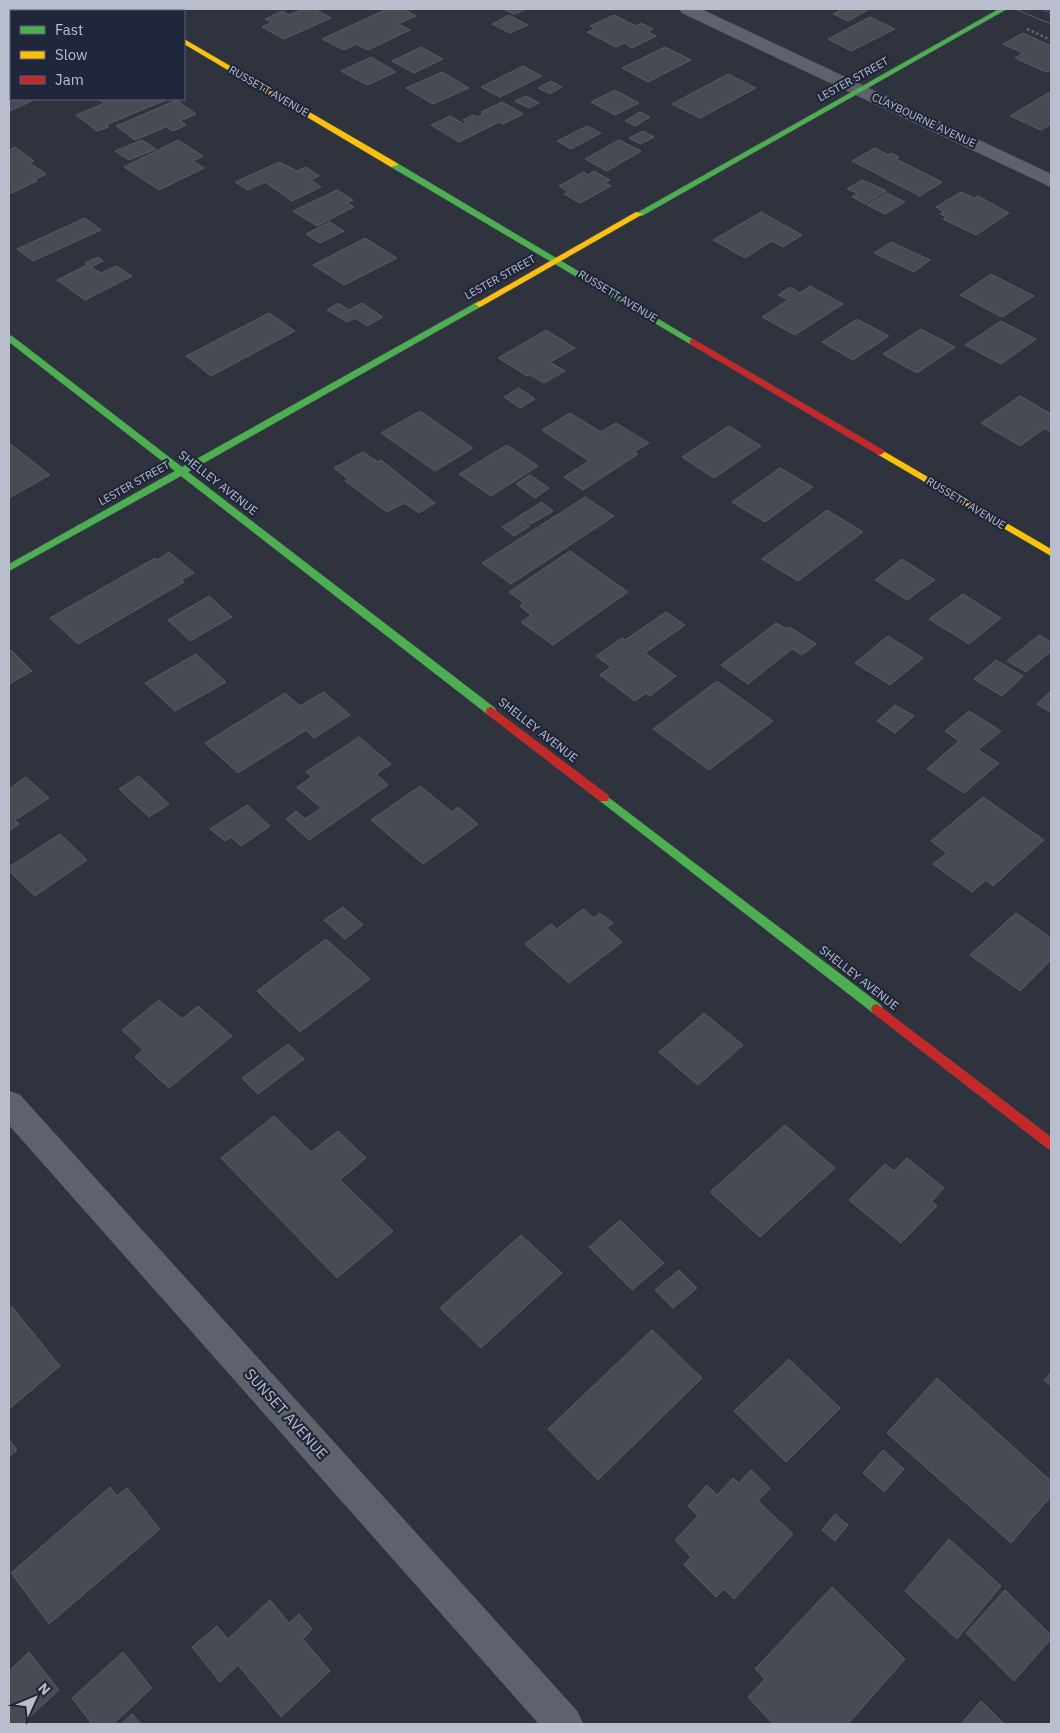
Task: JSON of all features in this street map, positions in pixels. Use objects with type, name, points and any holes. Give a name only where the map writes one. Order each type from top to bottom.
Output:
[{"type":"street","name":"CLAYBOURNE AVENUE","points":[[688,9],[1051,181]]},
{"type":"street","name":"LESTER STREET","points":[[9,568],[1004,9]]},
{"type":"street","name":"RUSSETT AVENUE","points":[[185,41],[1051,553]]},
{"type":"street","name":"SHELLEY AVENUE","points":[[9,338],[1051,1144]]},
{"type":"street","name":"SUNSET AVENUE","points":[[9,1104],[564,1724]]},
{"type":"path","points":[[1023,28],[1051,40]]},
{"type":"building","points":[[304,9],[314,9],[331,18],[284,39],[262,27],[272,22],[265,19],[282,11],[289,15]]},
{"type":"building","points":[[387,9],[403,9],[416,16],[398,24],[410,30],[368,50],[356,44],[344,50],[322,39]]},
{"type":"building","points":[[503,9],[526,9],[514,14]]},
{"type":"building","points":[[843,9],[868,10],[848,21],[833,14]]},
{"type":"building","points":[[509,15],[528,25],[510,33],[492,24]]},
{"type":"building","points":[[614,15],[636,26],[641,23],[653,29],[648,32],[656,36],[632,48],[624,43],[616,47],[587,32],[595,29],[590,26]]},
{"type":"building","points":[[870,17],[895,29],[851,51],[828,39]]},
{"type":"building","points":[[1023,33],[1051,46],[1051,70],[1046,72],[1015,58],[1023,53],[1003,44]]},
{"type":"building","points":[[421,47],[443,59],[414,73],[392,61]]},
{"type":"building","points":[[665,47],[691,60],[648,82],[622,68]]},
{"type":"building","points":[[371,57],[396,72],[367,85],[341,71]]},
{"type":"building","points":[[523,66],[542,76],[500,97],[481,87]]},
{"type":"building","points":[[442,72],[469,88],[433,104],[406,88]]},
{"type":"building","points":[[728,74],[756,88],[700,118],[672,104]]},
{"type":"building","points":[[551,81],[562,87],[550,94],[538,88]]},
{"type":"building","points":[[9,87],[10,100],[34,100],[10,111]]},
{"type":"building","points":[[615,90],[639,103],[615,115],[591,102]]},
{"type":"building","points":[[1048,93],[1051,94],[1051,124],[1041,130],[1010,116]]},
{"type":"building","points":[[526,96],[539,103],[529,108],[515,101]]},
{"type":"building","points":[[100,100],[166,100],[106,125],[109,127],[97,131],[76,115],[105,103]]},
{"type":"building","points":[[177,100],[196,114],[180,121],[186,125],[173,131],[166,127],[135,140],[116,126]]},
{"type":"building","points":[[502,102],[523,114],[503,124],[499,122],[459,142],[431,125],[450,116],[464,124],[467,122],[463,120],[473,115],[477,117],[484,114],[481,112]]},
{"type":"building","points":[[640,112],[650,117],[635,126],[625,121]]},
{"type":"building","points":[[587,126],[601,133],[571,149],[557,141]]},
{"type":"building","points":[[643,131],[654,137],[641,144],[629,138]]},
{"type":"building","points":[[142,140],[156,149],[129,160],[115,151]]},
{"type":"building","points":[[178,140],[203,156],[193,161],[204,168],[159,190],[124,167]]},
{"type":"building","points":[[619,140],[641,151],[607,171],[585,159]]},
{"type":"building","points":[[15,147],[34,161],[30,163],[46,174],[34,180],[37,181],[9,194],[9,150]]},
{"type":"building","points":[[875,148],[888,155],[891,153],[899,157],[896,159],[942,182],[920,196],[852,161]]},
{"type":"building","points":[[279,162],[297,171],[306,167],[319,176],[311,180],[321,187],[292,201],[265,182],[248,190],[235,182]]},
{"type":"building","points":[[594,171],[610,180],[605,183],[611,186],[580,203],[564,194],[569,192],[559,186],[584,172],[588,175]]},
{"type":"building","points":[[862,180],[886,191],[865,204],[852,197],[857,193],[847,189]]},
{"type":"building","points":[[337,190],[353,200],[347,203],[354,207],[317,226],[293,211]]},
{"type":"building","points":[[961,192],[974,198],[978,196],[1009,213],[976,235],[943,219],[947,217],[940,214],[944,212],[936,207]]},
{"type":"building","points":[[887,193],[905,202],[885,214],[867,205]]},
{"type":"building","points":[[761,212],[802,235],[783,247],[772,241],[745,258],[713,240]]},
{"type":"building","points":[[85,218],[101,230],[33,261],[17,249]]},
{"type":"building","points":[[330,222],[344,231],[320,243],[306,234]]},
{"type":"building","points":[[365,238],[397,258],[344,285],[313,265]]},
{"type":"building","points":[[891,242],[930,260],[914,272],[874,253]]},
{"type":"building","points":[[98,257],[103,261],[91,267],[101,273],[117,266],[132,276],[85,300],[57,280],[87,265],[85,263]]},
{"type":"building","points":[[991,274],[1034,296],[1002,317],[960,295]]},
{"type":"building","points":[[810,286],[843,304],[795,335],[762,317],[788,300],[778,295],[790,287],[800,293]]},
{"type":"building","points":[[338,303],[349,310],[362,303],[383,317],[367,326],[355,318],[347,322],[327,310]]},
{"type":"building","points":[[269,313],[295,331],[211,376],[186,356]]},
{"type":"building","points":[[857,319],[889,336],[853,360],[822,342]]},
{"type":"building","points":[[1001,321],[1036,339],[1001,364],[965,345]]},
{"type":"building","points":[[921,329],[955,347],[917,373],[883,354]]},
{"type":"building","points":[[546,330],[575,348],[550,362],[565,371],[544,383],[530,375],[527,376],[498,358]]},
{"type":"building","points":[[519,388],[535,399],[520,408],[504,397]]},
{"type":"building","points":[[1020,396],[1051,414],[1051,432],[1045,428],[1020,446],[981,423]]},
{"type":"building","points":[[420,411],[473,448],[435,471],[381,433]]},
{"type":"building","points":[[570,413],[601,432],[616,423],[649,443],[634,452],[638,454],[583,490],[564,477],[589,461],[542,430]]},
{"type":"building","points":[[729,426],[761,446],[714,478],[682,457]]},
{"type":"building","points":[[9,443],[50,475],[9,498]]},
{"type":"building","points":[[507,445],[538,466],[491,496],[459,474]]},
{"type":"building","points":[[363,452],[378,462],[381,460],[435,503],[419,513],[404,503],[387,512],[345,481],[348,479],[334,468]]},
{"type":"building","points":[[780,468],[813,487],[765,522],[732,502]]},
{"type":"building","points":[[530,475],[549,488],[535,498],[516,484]]},
{"type":"building","points":[[585,497],[614,516],[511,584],[482,563]]},
{"type":"building","points":[[542,502],[553,511],[531,524],[519,516]]},
{"type":"building","points":[[827,510],[863,532],[798,581],[762,559]]},
{"type":"building","points":[[518,517],[530,526],[514,536],[502,527]]},
{"type":"building","points":[[570,551],[628,592],[553,645],[521,622],[531,615],[520,606],[524,603],[509,592]]},
{"type":"building","points":[[169,552],[194,573],[181,580],[184,582],[78,644],[50,618],[155,558],[157,560]]},
{"type":"building","points":[[902,559],[935,580],[907,600],[875,580]]},
{"type":"building","points":[[963,594],[1001,618],[969,644],[929,619]]},
{"type":"building","points":[[209,596],[232,617],[190,641],[168,620]]},
{"type":"building","points":[[666,612],[685,625],[645,653],[676,676],[650,696],[646,693],[635,701],[600,675],[611,667],[596,656],[622,638],[625,640]]},
{"type":"building","points":[[776,623],[787,629],[790,627],[816,644],[802,655],[792,649],[748,684],[721,665]]},
{"type":"building","points":[[1039,635],[1051,642],[1051,651],[1026,672],[1007,661]]},
{"type":"building","points":[[888,636],[923,658],[890,685],[855,663]]},
{"type":"building","points":[[9,648],[32,671],[9,684]]},
{"type":"building","points":[[196,654],[226,682],[175,711],[145,683]]},
{"type":"building","points":[[996,660],[1023,676],[1002,696],[974,679]]},
{"type":"building","points":[[717,681],[773,721],[709,770],[653,729]]},
{"type":"building","points":[[1051,691],[1051,713],[1037,704]]},
{"type":"building","points":[[324,692],[350,715],[314,738],[306,730],[238,773],[205,743],[285,693],[300,706]]},
{"type":"building","points":[[895,705],[914,716],[895,733],[877,721]]},
{"type":"building","points":[[969,711],[1001,731],[978,750],[999,763],[964,793],[927,769],[959,741],[945,731]]},
{"type":"building","points":[[359,737],[391,764],[376,774],[388,785],[309,840],[286,819],[296,811],[305,819],[321,808],[297,787],[312,777],[306,772]]},
{"type":"building","points":[[139,776],[169,804],[149,817],[119,789]]},
{"type":"building","points":[[26,777],[49,798],[15,820],[19,824],[9,831],[9,789]]},
{"type":"building","points":[[420,786],[452,812],[458,807],[478,824],[423,864],[371,820]]},
{"type":"building","points":[[983,797],[1044,840],[993,886],[986,880],[972,892],[933,864],[947,853],[931,841]]},
{"type":"building","points":[[247,805],[270,826],[241,846],[231,837],[225,841],[210,829]]},
{"type":"building","points":[[60,834],[87,860],[35,896],[9,871],[9,867]]},
{"type":"building","points":[[343,907],[363,925],[345,939],[324,920]]},
{"type":"building","points":[[583,909],[594,918],[600,913],[613,923],[607,928],[622,942],[569,983],[525,944],[551,924],[557,929]]},
{"type":"building","points":[[1016,913],[1051,938],[1051,960],[1020,991],[970,955]]},
{"type":"building","points":[[326,939],[370,979],[300,1032],[257,991]]},
{"type":"building","points":[[159,1000],[182,1019],[198,1006],[232,1036],[169,1088],[135,1057],[143,1050],[122,1030]]},
{"type":"building","points":[[704,1013],[743,1045],[698,1085],[659,1052]]},
{"type":"building","points":[[288,1044],[304,1059],[258,1094],[242,1078]]},
{"type":"building","points":[[274,1116],[311,1152],[338,1131],[366,1158],[340,1180],[393,1231],[337,1278],[221,1158]]},
{"type":"building","points":[[785,1125],[835,1168],[760,1237],[710,1192]]},
{"type":"building","points":[[907,1158],[944,1188],[932,1201],[937,1206],[901,1243],[849,1200],[885,1164],[894,1171]]},
{"type":"building","points":[[620,1220],[664,1263],[632,1290],[589,1247]]},
{"type":"building","points":[[521,1235],[562,1273],[481,1348],[440,1308]]},
{"type":"building","points":[[679,1270],[697,1288],[673,1308],[655,1290]]},
{"type":"building","points":[[12,1307],[60,1366],[9,1409],[9,1309]]},
{"type":"building","points":[[652,1330],[702,1378],[598,1480],[548,1429]]},
{"type":"building","points":[[789,1359],[840,1408],[786,1462],[734,1411]]},
{"type":"building","points":[[1051,1372],[1051,1386],[1044,1380]]},
{"type":"building","points":[[937,1378],[1051,1481],[1051,1496],[1011,1543],[887,1433]]},
{"type":"building","points":[[9,1440],[17,1450],[9,1457]]},
{"type":"building","points":[[883,1450],[904,1469],[884,1492],[863,1473]]},
{"type":"building","points":[[751,1470],[770,1488],[758,1501],[793,1534],[734,1599],[724,1589],[716,1597],[684,1565],[691,1557],[675,1540],[698,1516],[688,1506],[707,1485],[717,1495],[733,1478],[739,1483]]},
{"type":"building","points":[[110,1487],[117,1496],[127,1488],[160,1529],[49,1624],[11,1573]]},
{"type":"building","points":[[835,1514],[848,1525],[835,1541],[822,1530]]},
{"type":"building","points":[[949,1539],[1001,1586],[957,1639],[905,1591]]},
{"type":"building","points":[[832,1587],[905,1659],[848,1724],[773,1724],[748,1697],[765,1679],[755,1669]]},
{"type":"building","points":[[1005,1590],[1051,1635],[1051,1639],[1014,1681],[966,1633]]},
{"type":"building","points":[[270,1600],[289,1623],[299,1614],[312,1629],[303,1639],[330,1671],[281,1717],[238,1665],[220,1682],[192,1647],[217,1626],[228,1639]]},
{"type":"building","points":[[29,1652],[59,1690],[22,1724],[9,1724],[9,1671]]},
{"type":"building","points":[[123,1652],[152,1688],[113,1724],[92,1724],[72,1698]]},
{"type":"building","points":[[981,1701],[1004,1724],[961,1724]]},
{"type":"building","points":[[132,1714],[141,1724],[121,1724]]},
{"type":"tram line","points":[[1015,9],[1051,24]]},
{"type":"tram line","points":[[1041,9],[1051,13]]},
{"type":"traffic: fast","points":[[639,214],[1004,9]]},
{"type":"traffic: fast","points":[[394,165],[693,342]]},
{"type":"traffic: fast","points":[[9,568],[479,304]]},
{"type":"traffic: fast","points":[[9,338],[491,711]]},
{"type":"traffic: fast","points":[[604,798],[877,1009]]},
{"type":"traffic: slow","points":[[185,42],[394,165]]},
{"type":"traffic: slow","points":[[479,304],[639,214]]},
{"type":"traffic: slow","points":[[880,452],[1051,553]]},
{"type":"traffic: jam","points":[[693,342],[880,452]]},
{"type":"traffic: jam","points":[[491,711],[604,798]]},
{"type":"traffic: jam","points":[[877,1009],[1051,1144]]}]
